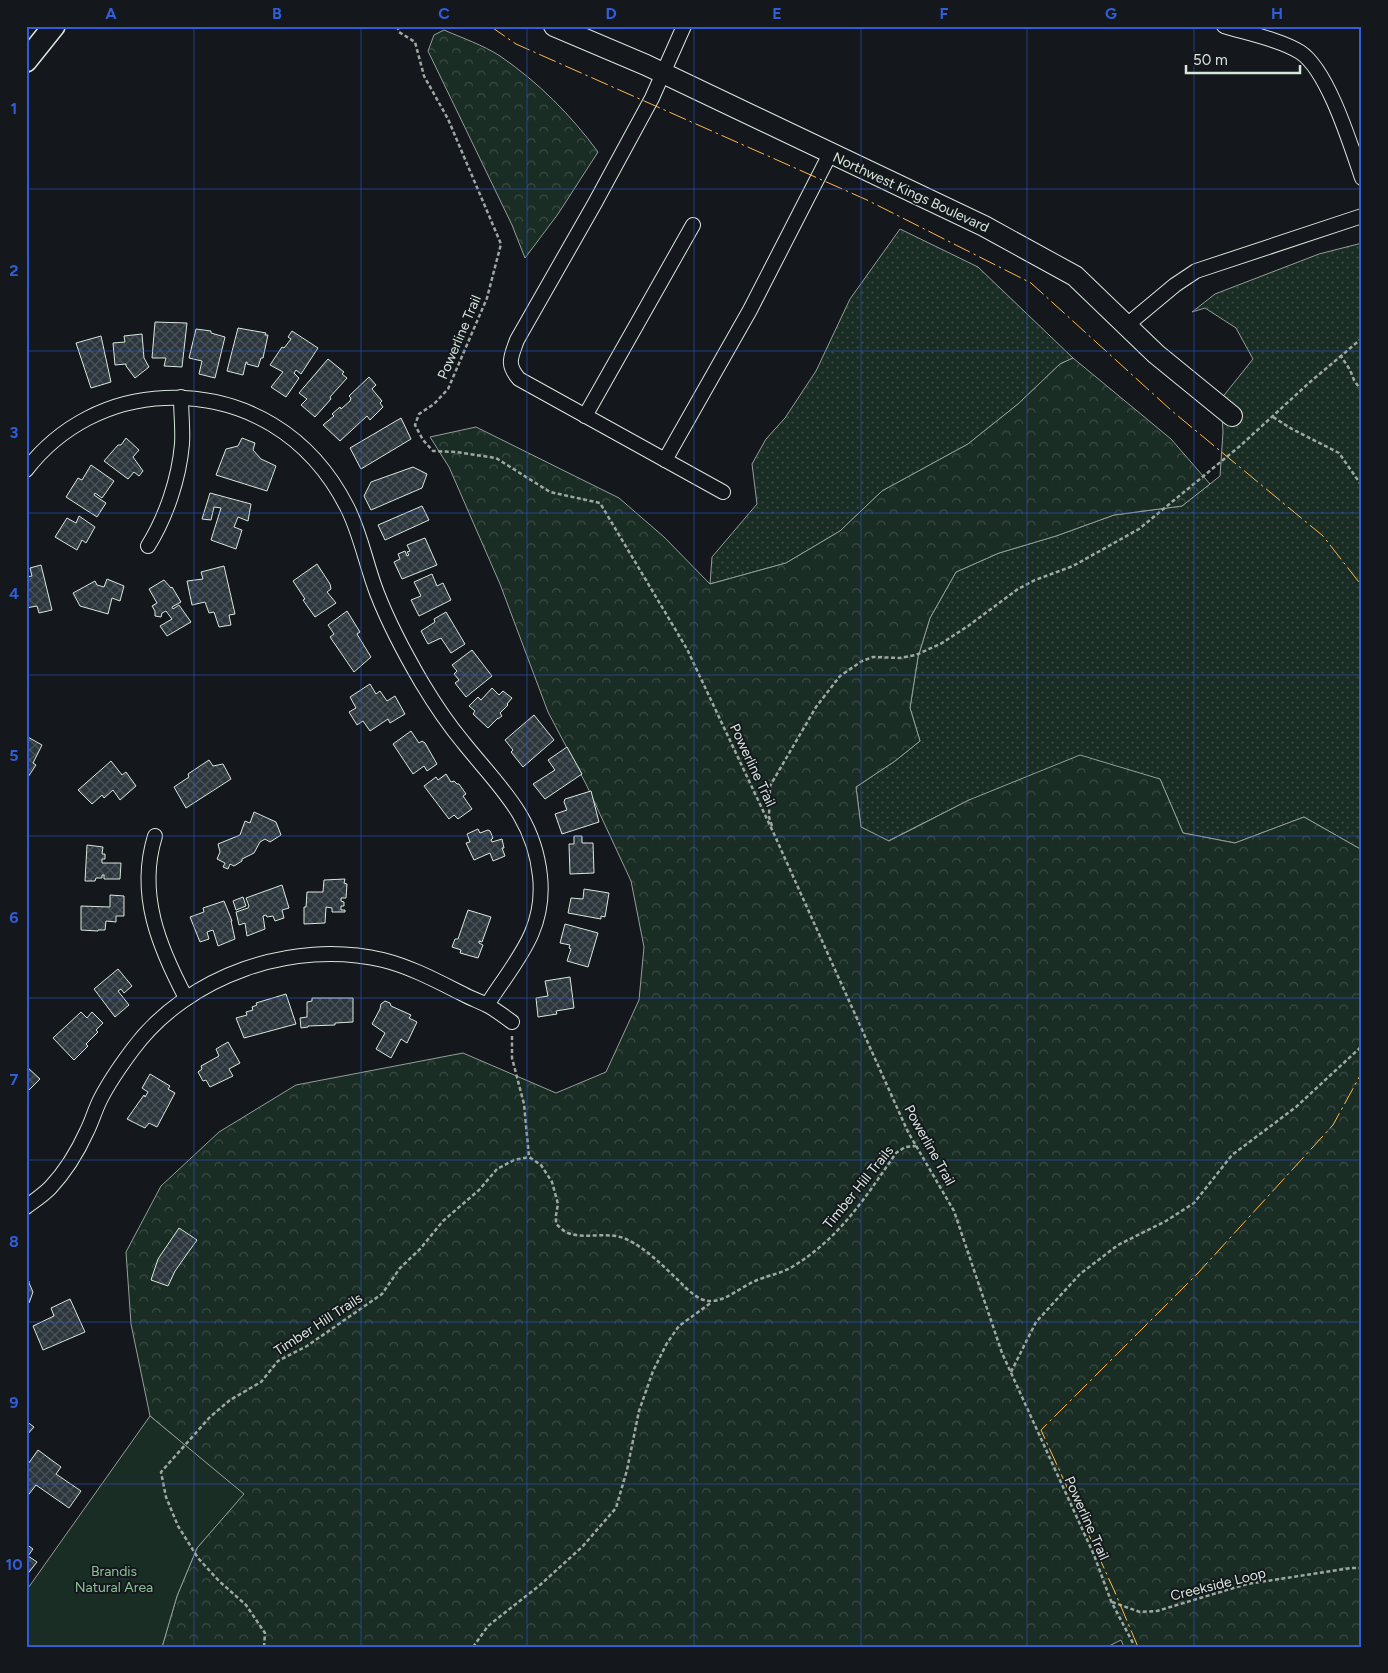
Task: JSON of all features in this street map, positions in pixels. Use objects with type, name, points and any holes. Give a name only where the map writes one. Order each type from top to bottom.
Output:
[{"type":"main road","points":[[26,61],[54,26]]},
{"type":"street","name":"Northwest Kings Boulevard","points":[[554,26],[663,74],[984,226],[1075,276],[1156,354],[1232,416]]},
{"type":"street","points":[[684,26],[663,74],[595,203],[517,340],[510,359],[512,370],[519,379],[723,492]]},
{"type":"street","points":[[1224,26],[1288,46],[1302,53],[1313,63],[1350,141],[1362,178]]},
{"type":"street","points":[[665,460],[750,310],[830,154]]},
{"type":"street","points":[[1128,325],[1196,271],[1362,216]]},
{"type":"street","points":[[585,416],[693,225]]},
{"type":"street","points":[[26,470],[52,441],[80,422],[109,408],[146,398],[181,397],[229,404],[266,420],[289,436],[319,464],[347,505],[377,592],[394,630],[422,682],[462,741],[516,807],[529,829],[537,853],[541,878],[541,895],[537,922],[530,941],[521,956],[487,1005]]},
{"type":"street","points":[[148,546],[155,535],[172,494],[180,460],[182,442],[181,397]]},
{"type":"street","points":[[156,836],[149,864],[152,916],[167,962],[186,998]]},
{"type":"street","points":[[26,1207],[49,1189],[70,1162],[87,1132],[112,1079],[134,1048],[166,1014],[202,988],[261,964],[296,956],[329,954],[352,955],[383,960],[434,979],[465,996],[487,1005],[512,1022]]},
{"type":"path","name":"Powerline Trail","points":[[397,26],[399,32],[415,42],[424,76],[448,119],[501,244],[487,298],[448,389],[434,404],[418,414],[415,425],[423,440],[432,451],[456,452],[496,458],[550,492],[600,503],[687,649],[774,834],[908,1132],[954,1211],[1002,1353],[1094,1555],[1111,1601],[1135,1647]]},
{"type":"path","points":[[774,834],[770,817],[770,786],[816,707],[840,676],[862,661],[872,657],[900,658],[916,655],[942,643],[1018,589],[1035,580],[1073,566],[1140,528],[1240,446],[1310,382],[1362,338]]},
{"type":"path","points":[[1341,356],[1362,392]]},
{"type":"path","points":[[1272,417],[1339,453],[1362,486]]},
{"type":"path","points":[[512,1022],[512,1058],[524,1104],[529,1157],[542,1165],[552,1182],[558,1204],[556,1224],[566,1232],[576,1235],[602,1234],[625,1238],[644,1249],[688,1290],[702,1299],[712,1302]]},
{"type":"path","points":[[1011,1372],[1036,1322],[1080,1274],[1118,1245],[1166,1221],[1194,1204],[1232,1155],[1296,1107],[1362,1046]]},
{"type":"path","name":"Timber Hill Trails","points":[[473,1647],[488,1626],[540,1585],[582,1547],[616,1508],[627,1470],[639,1411],[653,1371],[667,1343],[679,1326],[712,1302],[721,1300],[754,1282],[790,1268],[823,1245],[857,1210],[896,1153],[905,1148],[916,1146]]},
{"type":"path","name":"Timber Hill Trails","points":[[264,1647],[264,1633],[246,1606],[198,1558],[178,1526],[166,1497],[161,1472],[210,1418],[230,1400],[261,1382],[278,1361],[307,1346],[382,1294],[400,1268],[420,1249],[442,1220],[479,1190],[497,1170],[514,1160],[529,1157]]},
{"type":"path","name":"Creekside Loop","points":[[1111,1601],[1140,1612],[1157,1611],[1246,1584],[1351,1568],[1362,1568]]},
{"type":"green space","points":[[444,30],[493,52],[528,77],[565,112],[598,152],[558,214],[525,258],[512,225],[428,51],[434,35]]},
{"type":"green space","points":[[900,229],[978,267],[1073,358],[1060,364],[1018,404],[968,444],[882,491],[840,531],[786,563],[710,584],[712,557],[757,504],[752,464],[766,439],[785,418],[816,371],[850,299]]},
{"type":"green space","points":[[1362,243],[1362,850],[1304,817],[1235,843],[1183,833],[1160,779],[969,800],[888,841],[861,827],[856,787],[895,761],[920,741],[910,708],[918,657],[930,618],[956,572],[999,553],[1056,536],[1114,515],[1182,506],[1220,476],[1223,432],[1221,399],[1253,359],[1236,328],[1205,308],[1192,312],[1215,294],[1319,254]]},
{"type":"green space","points":[[1073,358],[1171,439],[1210,484],[1182,506],[1114,515],[1056,536],[999,553],[956,572],[930,618],[918,657],[910,708],[920,741],[895,761],[856,787],[861,827],[889,841],[969,800],[1080,755],[1160,779],[1183,833],[1235,843],[1304,817],[1362,850],[1362,1647],[1124,1647],[1121,1640],[1107,1647],[162,1647],[177,1596],[197,1548],[243,1494],[150,1416],[131,1324],[126,1252],[161,1186],[219,1132],[296,1085],[463,1053],[556,1093],[606,1072],[639,1000],[644,947],[631,881],[586,784],[548,712],[500,584],[449,467],[430,437],[476,427],[619,498],[664,537],[710,584],[786,563],[840,531],[882,491],[968,444],[1018,404],[1060,364]]},
{"type":"green space","name":"Brandis Natural Area","points":[[150,1416],[244,1494],[197,1548],[177,1596],[162,1647],[26,1647],[26,1591]]},
{"type":"building","points":[[155,322],[187,323],[182,367],[164,366],[166,358],[152,358]]},
{"type":"building","points":[[238,328],[268,335],[263,358],[261,358],[258,367],[246,362],[243,375],[227,371]]},
{"type":"building","points":[[196,329],[211,331],[211,333],[225,337],[215,378],[199,374],[202,361],[189,358]]},
{"type":"building","points":[[292,331],[318,348],[301,374],[296,370],[294,373],[299,378],[286,397],[271,387],[283,372],[270,365],[282,347],[284,348],[291,339],[288,337]]},
{"type":"building","points":[[142,334],[144,358],[149,367],[135,378],[126,364],[115,365],[113,343],[125,342],[124,336]]},
{"type":"building","points":[[101,336],[111,382],[91,388],[76,343]]},
{"type":"building","points":[[328,359],[344,372],[342,374],[347,378],[315,417],[301,405],[307,399],[299,393]]},
{"type":"building","points":[[369,377],[376,385],[372,389],[382,401],[380,403],[383,407],[370,420],[367,416],[340,441],[323,425],[334,416],[332,414],[350,401],[351,398],[349,396]]},
{"type":"building","points":[[401,418],[411,439],[361,469],[350,448]]},
{"type":"building","points":[[126,438],[139,450],[133,457],[143,471],[139,476],[134,472],[128,479],[104,461]]},
{"type":"building","points":[[242,438],[255,443],[253,450],[261,459],[276,466],[267,491],[216,475],[226,449],[238,446]]},
{"type":"building","points":[[91,465],[114,481],[102,498],[95,493],[94,495],[106,503],[97,517],[66,497],[78,478],[82,480]]},
{"type":"building","points":[[413,467],[427,474],[422,488],[371,510],[364,496],[371,482]]},
{"type":"building","points":[[210,493],[251,504],[248,521],[238,517],[234,527],[242,530],[236,549],[211,540],[221,508],[214,507],[211,520],[202,519]]},
{"type":"building","points":[[422,506],[429,520],[385,540],[378,525]]},
{"type":"building","points":[[79,516],[95,527],[86,543],[82,540],[77,550],[55,537],[67,518],[76,523]]},
{"type":"building","points":[[425,538],[437,565],[402,579],[394,562],[400,559],[398,554],[405,551],[407,556],[409,555],[407,552],[410,551],[407,545]]},
{"type":"building","points":[[317,564],[330,584],[331,589],[327,592],[336,603],[315,617],[293,581]]},
{"type":"building","points":[[41,565],[52,610],[39,613],[37,606],[26,608],[26,588],[28,588],[26,577],[32,576],[30,568]]},
{"type":"building","points":[[224,566],[235,614],[229,615],[231,625],[219,627],[214,612],[209,613],[205,602],[192,605],[187,581],[203,579],[201,572]]},
{"type":"building","points":[[432,574],[437,586],[443,583],[451,600],[419,616],[411,600],[421,596],[414,582]]},
{"type":"building","points":[[107,579],[124,586],[120,601],[112,598],[108,614],[80,606],[73,593],[95,581],[97,585],[104,587]]},
{"type":"building","points":[[164,580],[172,587],[181,602],[172,607],[173,609],[179,605],[191,622],[167,636],[160,626],[172,619],[166,611],[162,613],[161,617],[155,616],[152,606],[157,603],[149,589]]},
{"type":"building","points":[[347,611],[360,632],[357,634],[371,657],[354,672],[330,637],[334,634],[328,625]]},
{"type":"building","points":[[446,612],[465,644],[451,653],[441,638],[428,644],[421,631],[435,622],[434,619]]},
{"type":"building","points":[[472,650],[492,676],[466,697],[455,683],[459,680],[454,674],[457,671],[452,665]]},
{"type":"building","points":[[370,684],[376,694],[380,691],[387,701],[395,696],[405,714],[390,723],[388,719],[370,731],[363,721],[357,725],[349,712],[356,708],[350,697]]},
{"type":"building","points":[[492,688],[499,695],[503,691],[512,698],[500,713],[502,716],[488,728],[473,714],[475,711],[469,706],[478,697],[481,700]]},
{"type":"building","points":[[534,715],[554,740],[523,767],[511,752],[513,750],[505,740]]},
{"type":"building","points":[[411,731],[419,743],[422,741],[425,743],[437,764],[427,771],[424,766],[413,774],[393,744]]},
{"type":"building","points":[[26,736],[42,745],[33,763],[36,765],[26,780]]},
{"type":"building","points":[[567,747],[582,774],[545,799],[533,784],[555,770],[548,760]]},
{"type":"building","points":[[209,760],[213,766],[223,764],[231,779],[186,808],[174,787],[189,777],[188,774]]},
{"type":"building","points":[[111,761],[122,775],[126,772],[136,786],[120,800],[113,790],[104,798],[102,795],[92,804],[78,790]]},
{"type":"building","points":[[446,774],[451,782],[454,781],[459,784],[466,794],[463,796],[472,809],[458,819],[454,815],[449,819],[424,786],[436,777],[438,780]]},
{"type":"building","points":[[591,791],[599,822],[562,834],[555,814],[567,810],[564,802],[565,799]]},
{"type":"building","points":[[254,812],[276,822],[281,835],[270,842],[265,839],[260,842],[254,853],[242,859],[242,861],[234,866],[230,864],[228,869],[223,867],[225,863],[217,859],[220,852],[218,844],[240,835],[245,821],[250,823]]},
{"type":"building","points":[[478,829],[480,833],[490,831],[493,838],[492,842],[502,839],[504,848],[502,848],[505,856],[493,861],[490,853],[474,860],[466,843],[470,842],[467,834]]},
{"type":"building","points":[[574,836],[582,836],[582,843],[593,843],[594,873],[570,874],[569,844],[574,844]]},
{"type":"building","points":[[87,845],[103,847],[102,854],[105,854],[105,859],[102,859],[102,863],[121,863],[120,879],[104,879],[104,875],[102,875],[102,878],[96,878],[95,881],[85,881]]},
{"type":"building","points":[[345,879],[344,883],[347,884],[346,898],[341,898],[344,906],[341,906],[341,910],[345,910],[345,912],[332,912],[332,908],[326,907],[325,923],[304,924],[304,907],[306,907],[307,892],[323,892],[324,880]]},
{"type":"building","points":[[282,885],[289,908],[282,910],[284,918],[275,921],[273,916],[263,916],[265,929],[247,936],[245,923],[239,925],[236,912],[248,908],[246,898]]},
{"type":"building","points":[[584,889],[609,893],[605,917],[601,916],[601,919],[568,913],[571,898],[583,899]]},
{"type":"building","points":[[110,895],[124,896],[124,916],[116,916],[116,922],[106,921],[105,930],[81,930],[81,906],[110,907]]},
{"type":"building","points":[[243,897],[246,906],[236,910],[233,901]]},
{"type":"building","points":[[224,901],[232,921],[235,939],[218,946],[213,930],[207,932],[209,939],[200,942],[190,917],[204,912],[203,908]]},
{"type":"building","points":[[468,910],[491,917],[482,942],[479,941],[483,945],[478,958],[460,953],[461,950],[452,947],[455,939],[458,939]]},
{"type":"building","points":[[565,924],[598,933],[588,967],[567,961],[571,949],[569,948],[570,945],[560,943]]},
{"type":"building","points":[[118,969],[132,986],[124,993],[121,989],[118,991],[129,1005],[115,1017],[94,989]]},
{"type":"building","points":[[570,977],[574,1008],[556,1011],[557,1014],[538,1017],[536,998],[548,996],[545,981]]},
{"type":"building","points":[[286,994],[296,1024],[244,1038],[236,1018],[247,1015],[246,1012],[253,1010],[252,1007],[257,1005],[256,1003]]},
{"type":"building","points":[[312,998],[353,998],[353,1022],[301,1028],[300,1018],[307,1017],[307,1002],[312,1001]]},
{"type":"building","points":[[385,1001],[390,1003],[391,1006],[411,1015],[409,1018],[417,1022],[407,1043],[401,1039],[391,1058],[376,1049],[385,1033],[372,1024],[381,1004]]},
{"type":"building","points":[[81,1012],[87,1018],[92,1012],[103,1023],[96,1030],[98,1032],[86,1044],[88,1046],[74,1060],[53,1038]]},
{"type":"building","points":[[228,1042],[240,1063],[229,1069],[233,1076],[210,1087],[206,1080],[203,1081],[198,1072],[202,1069],[201,1066],[219,1056],[216,1049]]},
{"type":"building","points":[[26,1066],[40,1079],[26,1093]]},
{"type":"building","points":[[150,1074],[170,1086],[168,1089],[175,1093],[157,1127],[149,1123],[145,1128],[127,1119],[148,1092],[142,1088]]},
{"type":"building","points":[[179,1228],[197,1240],[175,1271],[168,1286],[151,1280],[158,1259]]},
{"type":"building","points":[[26,1280],[29,1281],[33,1292],[29,1303],[26,1302]]},
{"type":"building","points":[[70,1299],[85,1332],[43,1350],[33,1326],[54,1316],[51,1308]]},
{"type":"building","points":[[26,1421],[34,1427],[26,1436]]},
{"type":"building","points":[[38,1450],[61,1467],[56,1474],[81,1491],[69,1508],[36,1485],[26,1498],[26,1467]]},
{"type":"building","points":[[26,1544],[33,1549],[28,1556],[37,1562],[26,1576]]},
{"type":"power","points":[[490,26],[516,44],[867,200],[1031,283],[1172,411],[1323,536],[1362,586]]},
{"type":"power","points":[[1138,1647],[1041,1430],[1198,1273],[1333,1125],[1362,1072]]}]
